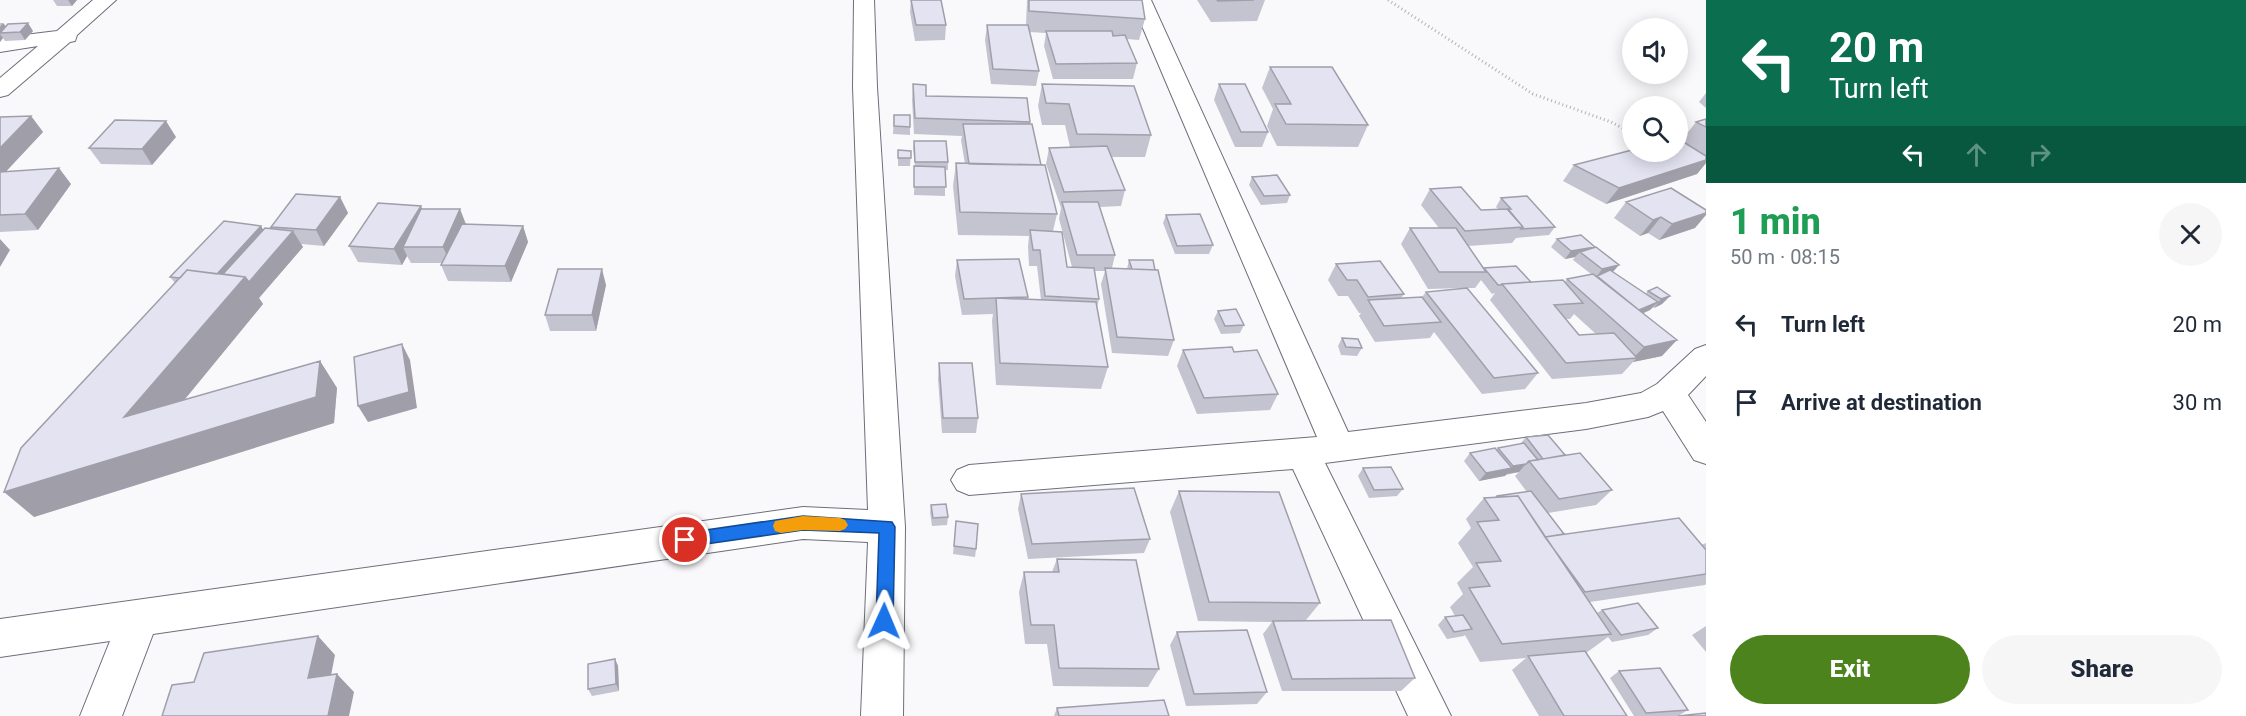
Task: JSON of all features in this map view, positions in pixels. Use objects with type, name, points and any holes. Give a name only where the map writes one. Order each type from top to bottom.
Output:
[{"type":"street","points":[[0,90],[67,36],[106,0]]},
{"type":"street","points":[[864,0],[865,87],[887,527],[882,716]]},
{"type":"street","points":[[1141,0],[1320,451],[1430,716]]},
{"type":"street","points":[[0,45],[67,36]]},
{"type":"street","points":[[969,480],[1320,451],[1586,416],[1648,404],[1669,393],[1706,357]]},
{"type":"street","points":[[1669,393],[1706,450]]},
{"type":"street","points":[[0,638],[803,523],[887,527]]},
{"type":"street","points":[[101,716],[139,618]]},
{"type":"path","points":[[1388,0],[1533,94],[1622,129]]},
{"type":"building","points":[[911,0],[941,0],[946,25],[916,25]]},
{"type":"building","points":[[1029,0],[1142,0],[1145,19],[1029,11]]},
{"type":"building","points":[[28,23],[20,32],[0,33],[8,24]]},
{"type":"building","points":[[987,25],[1028,25],[1039,71],[993,69]]},
{"type":"building","points":[[1046,31],[1112,31],[1113,36],[1125,35],[1137,63],[1056,64]]},
{"type":"building","points":[[1270,67],[1332,67],[1368,125],[1286,124],[1275,104],[1291,104]]},
{"type":"building","points":[[913,84],[926,85],[926,96],[1027,98],[1030,122],[915,118]]},
{"type":"building","points":[[1042,84],[1134,86],[1151,135],[1077,134],[1069,104],[1046,103]]},
{"type":"building","points":[[1219,84],[1245,84],[1268,132],[1241,132]]},
{"type":"building","points":[[894,115],[910,115],[910,127],[894,126]]},
{"type":"building","points":[[31,116],[0,148],[0,117]]},
{"type":"building","points":[[1706,119],[1706,127],[1696,122]]},
{"type":"building","points":[[115,120],[166,121],[142,149],[89,148]]},
{"type":"building","points":[[963,124],[1032,124],[1041,165],[969,164]]},
{"type":"building","points":[[914,141],[946,141],[948,162],[915,162]]},
{"type":"building","points":[[1688,145],[1706,156],[1706,160],[1619,188],[1574,165],[1622,153],[1622,162],[1688,162]]},
{"type":"building","points":[[1107,146],[1125,190],[1064,192],[1049,148]]},
{"type":"building","points":[[898,150],[911,151],[911,158],[898,158]]},
{"type":"building","points":[[956,163],[1045,165],[1057,214],[960,212]]},
{"type":"building","points":[[914,166],[945,167],[946,187],[914,187]]},
{"type":"building","points":[[59,168],[25,214],[0,215],[0,172]]},
{"type":"building","points":[[1277,175],[1290,195],[1264,196],[1252,177]]},
{"type":"building","points":[[1461,187],[1481,210],[1507,209],[1523,227],[1465,231],[1430,189]]},
{"type":"building","points":[[1671,188],[1706,210],[1706,213],[1672,224],[1661,217],[1653,220],[1626,202]]},
{"type":"building","points":[[296,194],[340,197],[316,230],[271,227]]},
{"type":"building","points":[[1527,196],[1555,227],[1521,229],[1523,227],[1501,198]]},
{"type":"building","points":[[1062,202],[1098,202],[1115,255],[1077,255]]},
{"type":"building","points":[[378,203],[421,206],[394,249],[349,246]]},
{"type":"building","points":[[421,209],[460,209],[443,247],[403,247]]},
{"type":"building","points":[[1200,214],[1213,245],[1177,246],[1166,215]]},
{"type":"building","points":[[224,221],[261,226],[217,274],[187,270],[180,278],[170,277]]},
{"type":"building","points":[[462,224],[523,226],[505,266],[441,265]]},
{"type":"building","points":[[265,228],[293,231],[249,282],[245,277],[223,274]]},
{"type":"building","points":[[1410,228],[1456,228],[1486,272],[1439,272]]},
{"type":"building","points":[[1030,230],[1062,232],[1067,267],[1094,268],[1099,299],[1045,296],[1040,250],[1033,250]]},
{"type":"building","points":[[1581,235],[1595,247],[1571,251],[1557,239]]},
{"type":"building","points":[[1596,247],[1619,265],[1602,269],[1580,252]]},
{"type":"building","points":[[1019,259],[1028,297],[964,299],[957,260]]},
{"type":"building","points":[[1129,260],[1153,260],[1155,270],[1132,269]]},
{"type":"building","points":[[1380,261],[1404,294],[1368,297],[1357,280],[1347,280],[1336,264]]},
{"type":"building","points":[[1516,266],[1531,282],[1498,285],[1484,268]]},
{"type":"building","points":[[1105,268],[1158,270],[1174,340],[1117,337]]},
{"type":"building","points":[[558,269],[602,269],[592,315],[545,315]]},
{"type":"building","points":[[187,270],[245,277],[124,417],[320,361],[316,397],[4,492],[21,448]]},
{"type":"building","points":[[1610,270],[1658,302],[1639,310],[1597,276]]},
{"type":"building","points":[[1593,274],[1677,340],[1644,347],[1567,279]]},
{"type":"building","points":[[1563,280],[1583,303],[1554,305],[1579,335],[1614,333],[1637,358],[1566,363],[1502,284]]},
{"type":"building","points":[[1657,287],[1670,296],[1661,299],[1648,291]]},
{"type":"building","points":[[1467,288],[1538,373],[1494,378],[1426,292]]},
{"type":"building","points":[[1422,297],[1441,322],[1384,326],[1368,300]]},
{"type":"building","points":[[996,298],[1096,302],[1108,367],[1000,363]]},
{"type":"building","points":[[1236,309],[1244,325],[1225,326],[1218,311]]},
{"type":"building","points":[[1342,338],[1358,339],[1362,348],[1346,347]]},
{"type":"building","points":[[402,344],[409,392],[358,406],[354,357]]},
{"type":"building","points":[[1232,347],[1234,352],[1257,350],[1278,394],[1204,398],[1183,350]]},
{"type":"building","points":[[939,363],[972,363],[978,418],[943,418]]},
{"type":"building","points":[[1548,435],[1565,455],[1543,459],[1526,437]]},
{"type":"building","points":[[1524,443],[1538,460],[1513,466],[1498,448]]},
{"type":"building","points":[[1495,448],[1512,468],[1486,473],[1470,453]]},
{"type":"building","points":[[1580,453],[1612,490],[1559,499],[1529,461]]},
{"type":"building","points":[[1391,467],[1403,489],[1374,490],[1363,468]]},
{"type":"building","points":[[1134,488],[1150,539],[1032,544],[1021,494]]},
{"type":"building","points":[[1179,491],[1279,492],[1320,603],[1209,602]]},
{"type":"building","points":[[1531,491],[1564,534],[1545,537],[1518,496],[1497,497]]},
{"type":"building","points":[[1518,496],[1611,634],[1502,644],[1469,588],[1490,586],[1476,563],[1501,561],[1477,522],[1499,520],[1484,498]]},
{"type":"building","points":[[946,504],[948,517],[933,518],[931,505]]},
{"type":"building","points":[[1679,518],[1706,550],[1706,574],[1585,592],[1545,537]]},
{"type":"building","points":[[956,521],[978,524],[976,549],[954,546]]},
{"type":"building","points":[[1057,559],[1136,560],[1159,669],[1059,668],[1054,625],[1031,625],[1024,572],[1059,572]]},
{"type":"building","points":[[1638,603],[1658,628],[1621,635],[1602,610]]},
{"type":"building","points":[[1463,615],[1472,629],[1454,632],[1445,617]]},
{"type":"building","points":[[1391,620],[1415,678],[1292,679],[1273,621]]},
{"type":"building","points":[[1247,630],[1267,692],[1194,694],[1177,632]]},
{"type":"building","points":[[318,636],[308,678],[337,674],[328,716],[162,716],[172,685],[194,682],[204,653]]},
{"type":"building","points":[[1585,651],[1627,716],[1564,716],[1528,656]]},
{"type":"building","points":[[615,659],[616,684],[588,689],[588,664]]},
{"type":"building","points":[[1660,668],[1688,710],[1646,713],[1619,671]]},
{"type":"building","points":[[1164,700],[1169,716],[1059,716],[1057,708]]},
{"type":"building","points":[[1706,713],[1706,716],[1678,716]]},
{"type":"slow traffic","points":[[781,526],[803,523],[840,525]]},
{"type":"route","points":[[685,540],[803,523],[887,527],[884,621]]}]
